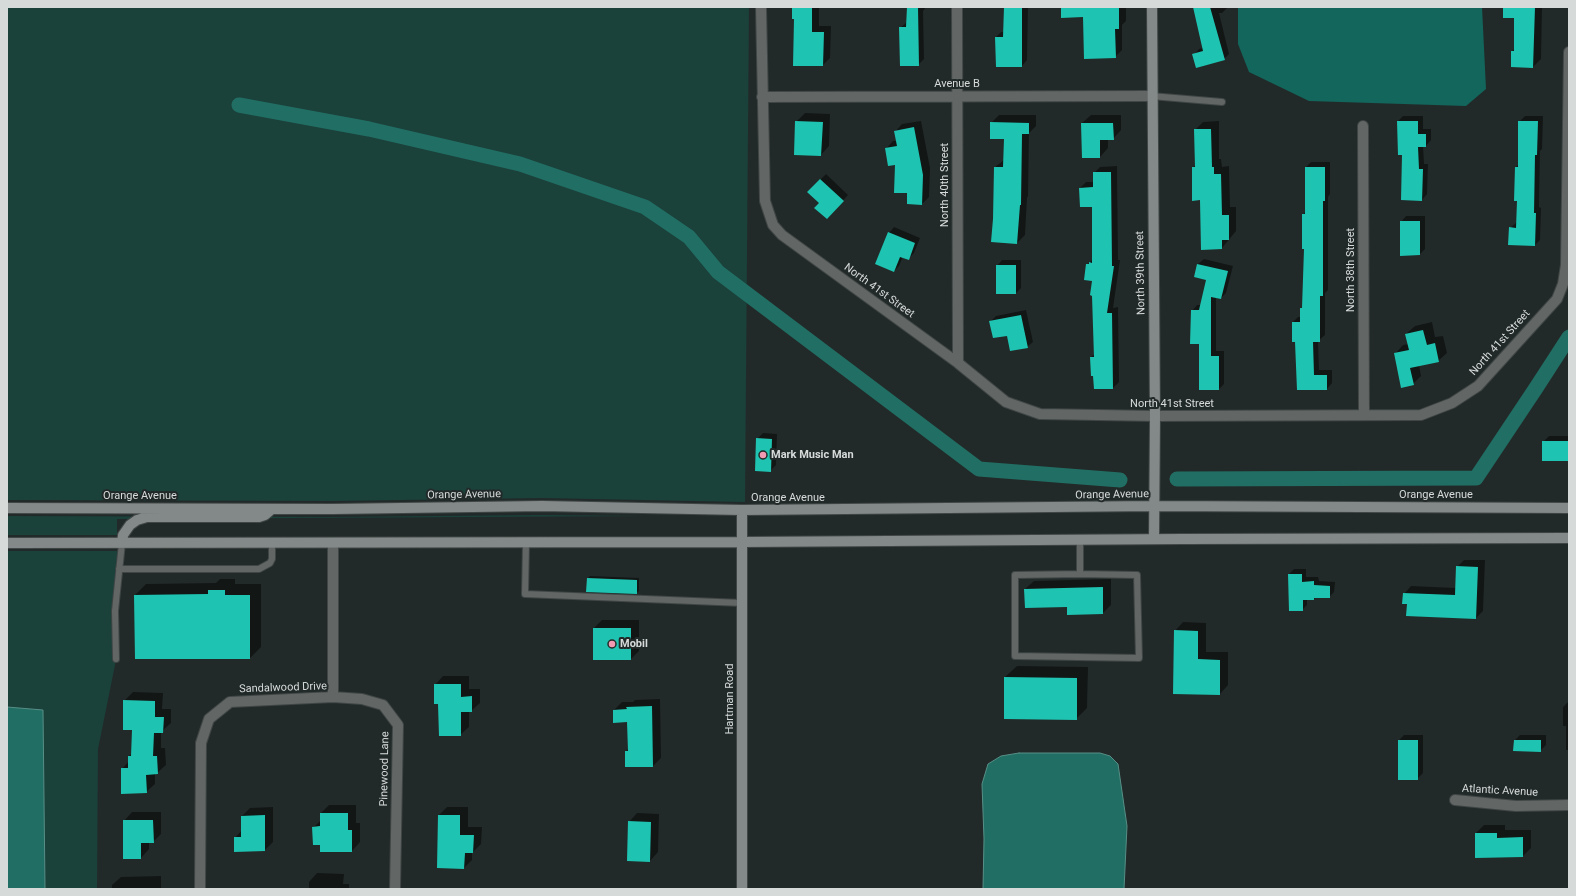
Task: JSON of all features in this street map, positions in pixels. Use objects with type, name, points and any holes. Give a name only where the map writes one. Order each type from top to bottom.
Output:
[{"type":"main road","name":"North 39th Street","points":[[1152,7],[1151,96],[1155,416],[1154,539]]},
{"type":"main road","name":"Orange Avenue","points":[[7,508],[542,506],[742,510],[1154,506],[1569,508]]},
{"type":"main road","points":[[122,543],[123,535],[130,525],[136,520],[147,517],[258,517],[265,515],[272,508]]},
{"type":"main road","name":"Hartman Road","points":[[742,510],[742,889]]},
{"type":"main road","points":[[7,543],[526,543],[1569,538]]},
{"type":"street","name":"North 41st Street","points":[[761,7],[765,202],[773,225],[782,235],[958,363],[1006,402],[1040,414],[1155,416],[1421,415],[1452,403],[1478,386],[1557,299],[1564,284],[1566,265],[1569,52]]},
{"type":"street","name":"North 40th Street","points":[[957,7],[958,363]]},
{"type":"street","name":"Avenue B","points":[[762,96],[1151,96]]},
{"type":"street","name":"North 38th Street","points":[[1363,126],[1364,415]]},
{"type":"street","name":"Sandalwood Drive","points":[[200,889],[201,743],[209,720],[230,702],[334,697],[334,543]]},
{"type":"street","name":"Pinewood Lane","points":[[334,697],[362,699],[384,705],[398,725],[395,889]]},
{"type":"street","name":"Atlantic Avenue","points":[[1454,800],[1516,806],[1569,805]]},
{"type":"lane","points":[[1151,96],[1222,102]]},
{"type":"lane","points":[[1080,540],[1080,574]]},
{"type":"lane","points":[[116,659],[114,611],[122,543]]},
{"type":"lane","points":[[119,570],[258,569],[270,563],[272,558],[272,543]]},
{"type":"lane","points":[[526,543],[525,594],[742,603]]},
{"type":"lane","points":[[1080,574],[1137,575],[1139,658],[1015,656],[1015,575],[1080,574]]},
{"type":"shaded area","points":[[7,7],[749,7],[745,502],[542,498],[333,501],[7,500]]},
{"type":"shaded area","points":[[1238,7],[1482,7],[1486,89],[1466,106],[1309,101],[1249,72],[1238,44]]},
{"type":"shaded area","points":[[542,515],[648,516],[117,519],[117,535],[7,535],[7,516],[333,517]]},
{"type":"shaded area","points":[[7,551],[117,551],[116,660],[98,749],[97,889],[45,889],[43,710],[7,707]]},
{"type":"shaded area","points":[[7,707],[43,710],[45,889],[7,889]]},
{"type":"shaded area","points":[[1019,753],[1100,753],[1110,756],[1118,764],[1127,826],[1124,889],[983,889],[984,839],[982,784],[988,764],[1001,756]]},
{"type":"building","points":[[792,7],[812,7],[812,32],[824,32],[823,66],[793,66],[794,19],[792,19]]},
{"type":"building","points":[[907,7],[918,7],[919,66],[900,66],[899,27],[906,27]]},
{"type":"building","points":[[1004,7],[1022,7],[1022,67],[996,67],[995,37],[1003,37]]},
{"type":"building","points":[[1061,7],[1119,7],[1119,29],[1115,29],[1116,58],[1084,59],[1083,17],[1061,18]]},
{"type":"building","points":[[1193,7],[1210,7],[1225,60],[1196,68],[1192,54],[1203,51]]},
{"type":"building","points":[[1503,7],[1535,7],[1533,68],[1511,67],[1511,51],[1514,51],[1514,18],[1503,18]]},
{"type":"building","points":[[795,121],[823,122],[821,156],[794,155]]},
{"type":"building","points":[[1397,121],[1418,121],[1418,134],[1426,134],[1426,147],[1418,147],[1419,169],[1423,169],[1422,201],[1401,200],[1402,155],[1398,155]]},
{"type":"building","points":[[1518,121],[1538,121],[1537,155],[1535,155],[1535,246],[1508,245],[1509,227],[1516,228],[1517,201],[1514,201],[1515,167],[1518,167]]},
{"type":"building","points":[[990,122],[1029,123],[1029,134],[1022,134],[1021,205],[1017,244],[991,242],[994,167],[1003,167],[1004,139],[990,139]]},
{"type":"building","points":[[1081,123],[1113,123],[1114,140],[1100,140],[1100,158],[1082,158]]},
{"type":"building","points":[[914,127],[923,175],[922,205],[907,204],[907,193],[894,193],[895,165],[888,166],[885,148],[897,146],[894,131]]},
{"type":"building","points":[[1194,129],[1211,129],[1212,167],[1214,167],[1214,174],[1221,174],[1222,215],[1229,215],[1229,240],[1222,240],[1222,249],[1201,250],[1200,200],[1192,201],[1192,167],[1195,167]]},
{"type":"building","points":[[1305,167],[1325,167],[1325,201],[1323,201],[1323,296],[1320,296],[1320,342],[1313,342],[1314,375],[1327,375],[1327,390],[1297,390],[1295,342],[1292,342],[1292,322],[1300,322],[1300,308],[1302,308],[1304,249],[1302,249],[1302,214],[1305,214]]},
{"type":"building","points":[[1093,172],[1111,172],[1112,266],[1114,266],[1107,313],[1112,313],[1113,389],[1094,389],[1093,376],[1091,376],[1090,357],[1094,357],[1092,296],[1090,295],[1092,281],[1084,280],[1086,264],[1089,264],[1089,262],[1092,263],[1092,207],[1080,207],[1079,188],[1093,187]]},
{"type":"building","points":[[820,179],[844,201],[827,219],[814,208],[819,203],[807,192]]},
{"type":"building","points":[[1400,221],[1420,221],[1420,255],[1400,256]]},
{"type":"building","points":[[888,232],[915,243],[909,260],[900,257],[894,272],[875,264]]},
{"type":"building","points":[[1197,264],[1228,271],[1221,299],[1211,297],[1211,356],[1219,356],[1219,390],[1199,390],[1199,344],[1190,344],[1191,310],[1199,310],[1206,280],[1194,277]]},
{"type":"building","points":[[996,265],[1016,265],[1016,294],[996,294]]},
{"type":"building","points":[[1021,315],[1028,348],[1010,351],[1007,336],[993,338],[989,321]]},
{"type":"building","points":[[1423,330],[1427,345],[1435,343],[1439,362],[1410,368],[1414,385],[1401,388],[1394,353],[1409,350],[1405,334]]},
{"type":"building","points":[[756,438],[772,439],[771,472],[755,471]]},
{"type":"building","points":[[1542,441],[1569,441],[1568,461],[1542,461]]},
{"type":"building","points":[[1456,566],[1478,567],[1476,619],[1406,616],[1407,604],[1402,604],[1403,593],[1455,595]]},
{"type":"building","points":[[1288,574],[1302,574],[1302,582],[1314,581],[1314,585],[1330,586],[1330,598],[1303,600],[1303,611],[1289,611]]},
{"type":"building","points":[[587,578],[637,580],[637,594],[586,592]]},
{"type":"building","points":[[1103,587],[1103,614],[1067,615],[1067,607],[1025,608],[1024,589]]},
{"type":"building","points":[[208,590],[225,590],[225,595],[250,595],[250,659],[135,659],[134,595],[208,594]]},
{"type":"building","name":"Mobil","points":[[593,628],[631,628],[631,660],[593,660]]},
{"type":"building","points":[[1174,630],[1198,631],[1198,659],[1220,660],[1220,695],[1173,694]]},
{"type":"building","points":[[1004,677],[1077,678],[1077,720],[1004,719]]},
{"type":"building","points":[[434,684],[461,684],[461,697],[472,696],[472,712],[461,712],[461,736],[439,736],[438,704],[434,704]]},
{"type":"building","points":[[123,700],[155,701],[155,717],[164,717],[163,733],[154,733],[153,756],[157,756],[158,774],[146,775],[147,793],[121,794],[121,768],[128,768],[128,756],[131,756],[132,730],[123,730]]},
{"type":"building","points":[[652,706],[653,767],[625,767],[625,751],[628,751],[627,722],[613,723],[613,710],[627,709],[626,707]]},
{"type":"building","points":[[1398,740],[1418,740],[1418,780],[1398,780]]},
{"type":"building","points":[[1514,740],[1541,740],[1541,752],[1513,751]]},
{"type":"building","points":[[320,813],[348,813],[348,830],[352,830],[352,852],[320,852],[320,845],[313,845],[312,827],[320,826]]},
{"type":"building","points":[[265,815],[265,851],[234,852],[234,837],[241,837],[241,816]]},
{"type":"building","points":[[438,815],[460,815],[460,835],[474,835],[473,853],[465,853],[464,869],[437,868]]},
{"type":"building","points":[[123,820],[153,820],[154,843],[141,843],[141,859],[123,859]]},
{"type":"building","points":[[628,821],[651,822],[650,862],[627,861]]},
{"type":"building","points":[[1475,833],[1497,833],[1497,838],[1523,837],[1523,857],[1475,858]]},
{"type":"waterway","points":[[239,105],[369,129],[520,164],[645,207],[689,237],[718,272],[979,469],[1120,480]]},
{"type":"waterway","points":[[1177,479],[1476,478],[1569,337]]},
{"type":"place","name":"Mark Music Man","points":[[763,455]]},
{"type":"place","name":"Mobil","points":[[612,644]]}]
